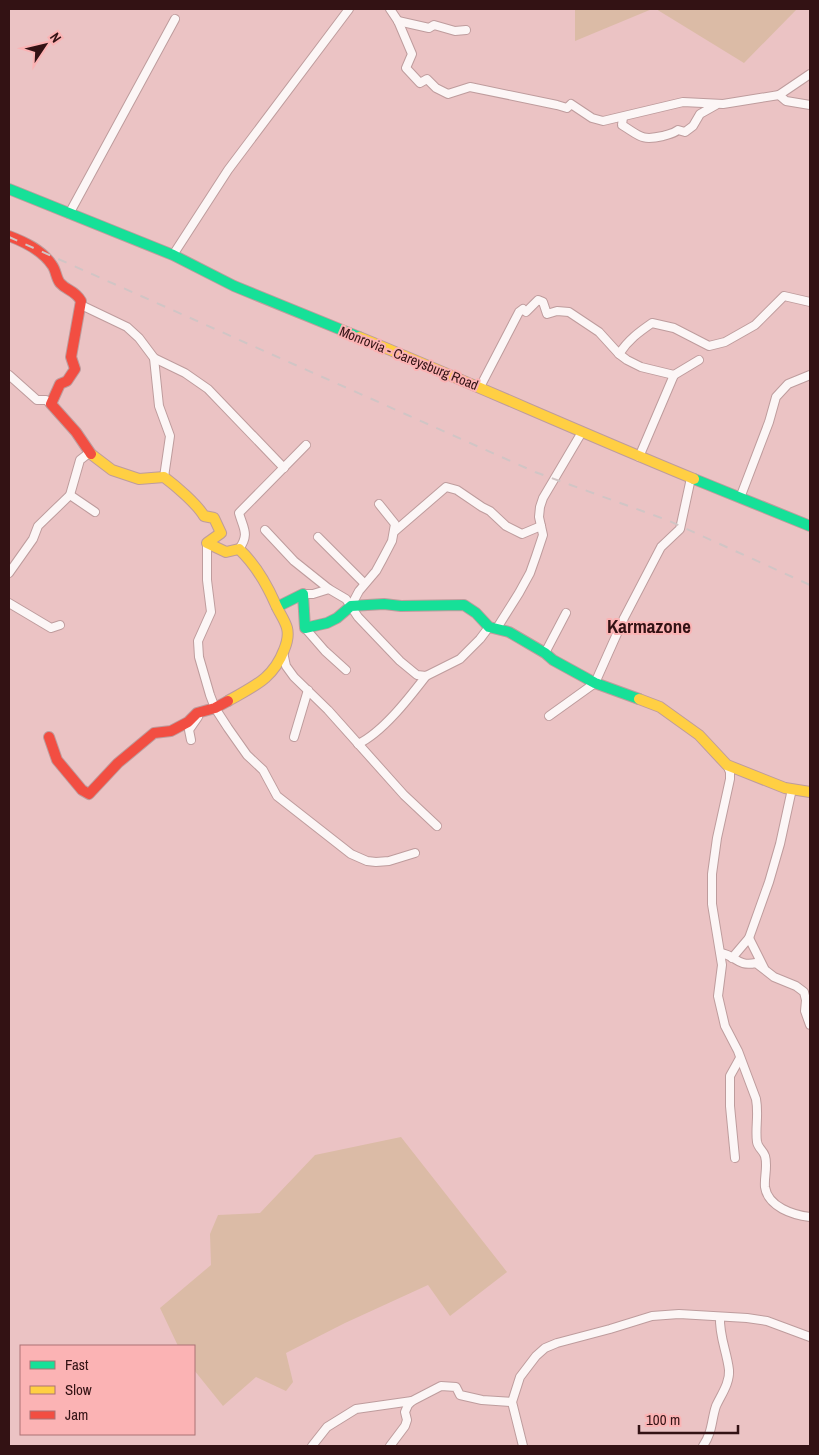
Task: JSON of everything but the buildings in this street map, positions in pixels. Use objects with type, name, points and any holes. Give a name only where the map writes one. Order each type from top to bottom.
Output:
[{"type":"street","points":[[173,255],[228,170],[349,9]]},
{"type":"street","points":[[390,9],[398,21],[412,54],[406,68],[420,83],[427,79],[436,88],[448,94],[470,86],[566,108],[571,104],[597,120],[603,121],[683,102],[718,104],[778,95],[810,74]]},
{"type":"street","points":[[70,214],[175,19]]},
{"type":"street","points":[[398,21],[429,28],[434,25],[456,31],[466,30]]},
{"type":"street","points":[[778,95],[786,101],[810,105]]},
{"type":"street","points":[[623,117],[622,125],[643,138],[650,138],[674,133],[678,130],[685,132],[693,126],[700,114],[718,104]]},
{"type":"street","name":"Monrovia - Careysburg Road","points":[[9,189],[173,255],[234,286],[810,526]]},
{"type":"street","points":[[9,236],[31,247],[45,258],[52,265],[60,283],[77,292],[81,301],[71,357],[74,369],[67,381],[60,384],[51,404]]},
{"type":"street","points":[[619,354],[633,336],[652,323],[674,328],[709,346],[725,342],[755,325],[784,296],[810,302]]},
{"type":"street","points":[[480,387],[519,312],[523,309],[526,312],[538,300],[543,302],[547,314],[562,310],[569,312],[592,326],[619,354],[641,367],[674,375]]},
{"type":"street","points":[[81,306],[127,327],[139,338],[154,358],[185,373],[208,389],[284,468]]},
{"type":"street","points":[[154,358],[159,406],[170,436],[164,477]]},
{"type":"street","points":[[639,456],[674,375],[698,360]]},
{"type":"street","points":[[9,375],[38,400],[46,400],[51,404],[76,432],[90,453],[112,470],[139,479],[164,477],[178,487],[200,509],[204,516],[214,518],[221,533],[207,543]]},
{"type":"street","points":[[740,498],[769,422],[776,397],[788,384],[810,375]]},
{"type":"street","points":[[358,744],[390,718],[426,676],[460,659],[493,627],[530,572],[543,535],[540,508],[543,498],[582,432]]},
{"type":"street","points":[[207,543],[227,553],[239,549],[245,541],[246,534],[239,513],[306,445]]},
{"type":"street","points":[[9,573],[33,539],[38,526],[70,495],[80,460],[90,453]]},
{"type":"street","points":[[549,716],[595,683],[624,618],[661,547],[680,529],[691,478]]},
{"type":"street","points":[[395,532],[446,487],[457,490],[490,511],[506,526],[522,534],[541,526]]},
{"type":"street","points":[[70,495],[95,512]]},
{"type":"street","points":[[305,628],[332,620],[350,606],[364,583],[376,571],[395,532],[395,524],[379,504]]},
{"type":"street","points":[[265,530],[294,561],[346,599],[358,617],[400,661],[417,674],[426,676]]},
{"type":"street","points":[[318,537],[364,583]]},
{"type":"street","points":[[207,543],[207,580],[211,612],[198,641],[199,657],[215,708],[247,755],[263,770],[278,796],[293,810],[351,854],[367,861],[376,862],[389,861],[415,853]]},
{"type":"street","points":[[49,737],[57,760],[82,790],[89,794],[118,763],[154,733],[171,731],[188,722],[197,713],[215,708],[258,684],[270,675],[280,661],[288,641],[287,626],[269,589],[258,574],[250,558],[239,549]]},
{"type":"street","points":[[277,608],[303,594],[314,594],[330,589]]},
{"type":"street","points":[[303,594],[305,628],[325,651],[346,670]]},
{"type":"street","points":[[9,602],[51,628],[60,625]]},
{"type":"street","points":[[350,606],[384,604],[401,606],[464,605],[493,627],[509,632],[545,653],[553,660],[595,683],[660,706],[699,735],[727,765],[730,779],[716,844],[712,890],[715,929],[721,954],[722,978],[718,996],[725,1026],[740,1058],[757,1106],[757,1140],[758,1146],[765,1156],[767,1195],[774,1203],[792,1214],[810,1217]]},
{"type":"street","points":[[545,653],[566,613]]},
{"type":"street","points":[[283,652],[286,666],[294,677],[328,710],[404,795],[437,826]]},
{"type":"street","points":[[294,737],[308,690]]},
{"type":"street","points":[[191,740],[189,730],[198,718],[197,713]]},
{"type":"street","points":[[727,765],[773,784],[810,791]]},
{"type":"street","points":[[732,958],[749,938],[769,882],[780,844],[792,789]]},
{"type":"street","points":[[749,938],[764,968]]},
{"type":"street","points":[[721,954],[745,965],[756,963],[774,977],[796,986],[804,992],[806,1000],[805,1012],[810,1025]]},
{"type":"street","points":[[735,1158],[730,1106],[730,1076],[740,1058]]},
{"type":"street","points":[[523,1446],[512,1402],[520,1377],[536,1356],[546,1348],[557,1343],[610,1330],[652,1316],[679,1314],[747,1318],[767,1322],[810,1338]]},
{"type":"street","points":[[704,1446],[709,1437],[716,1408],[729,1371],[720,1335],[720,1317]]},
{"type":"street","points":[[390,1446],[405,1426],[407,1420],[405,1412],[408,1405],[441,1386],[456,1387],[460,1395],[482,1400],[512,1402]]},
{"type":"street","points":[[312,1446],[327,1427],[356,1409],[412,1401]]},
{"type":"shaded area","points":[[575,9],[652,9],[575,41]]},
{"type":"shaded area","points":[[656,9],[797,9],[744,63]]},
{"type":"shaded area","points":[[401,1137],[507,1272],[450,1316],[428,1285],[345,1323],[286,1353],[293,1382],[286,1391],[256,1377],[223,1406],[195,1371],[195,1345],[178,1345],[160,1308],[211,1265],[210,1234],[218,1215],[260,1213],[315,1155]]},
{"type":"railway","points":[[9,237],[535,472],[667,520],[810,585]]},
{"type":"traffic: fast","points":[[9,189],[173,255],[234,286],[359,337]]},
{"type":"traffic: fast","points":[[694,479],[810,526]]},
{"type":"traffic: fast","points":[[277,607],[303,594],[305,628],[327,623],[337,618],[351,606],[384,604],[401,606],[464,605],[476,613],[489,627],[509,632],[545,653],[553,660],[595,683],[639,699]]},
{"type":"traffic: slow","points":[[359,337],[694,479]]},
{"type":"traffic: slow","points":[[91,454],[112,470],[139,479],[164,477],[180,490],[204,516],[214,518],[221,533],[207,543],[226,552],[239,549],[255,567],[268,589],[285,622],[287,642],[280,660],[268,675],[262,681],[228,701]]},
{"type":"traffic: slow","points":[[639,699],[660,707],[699,735],[727,765],[785,788],[810,792]]},
{"type":"traffic: jam","points":[[9,236],[27,244],[43,255],[53,267],[60,283],[81,301],[71,357],[75,369],[67,381],[60,384],[51,404],[76,432],[91,454]]},
{"type":"traffic: jam","points":[[49,737],[57,760],[82,790],[89,794],[118,763],[154,733],[171,731],[188,722],[197,713],[215,708],[228,701]]},
{"type":"district","name":"Karmazone","points":[[649,626]]}]
